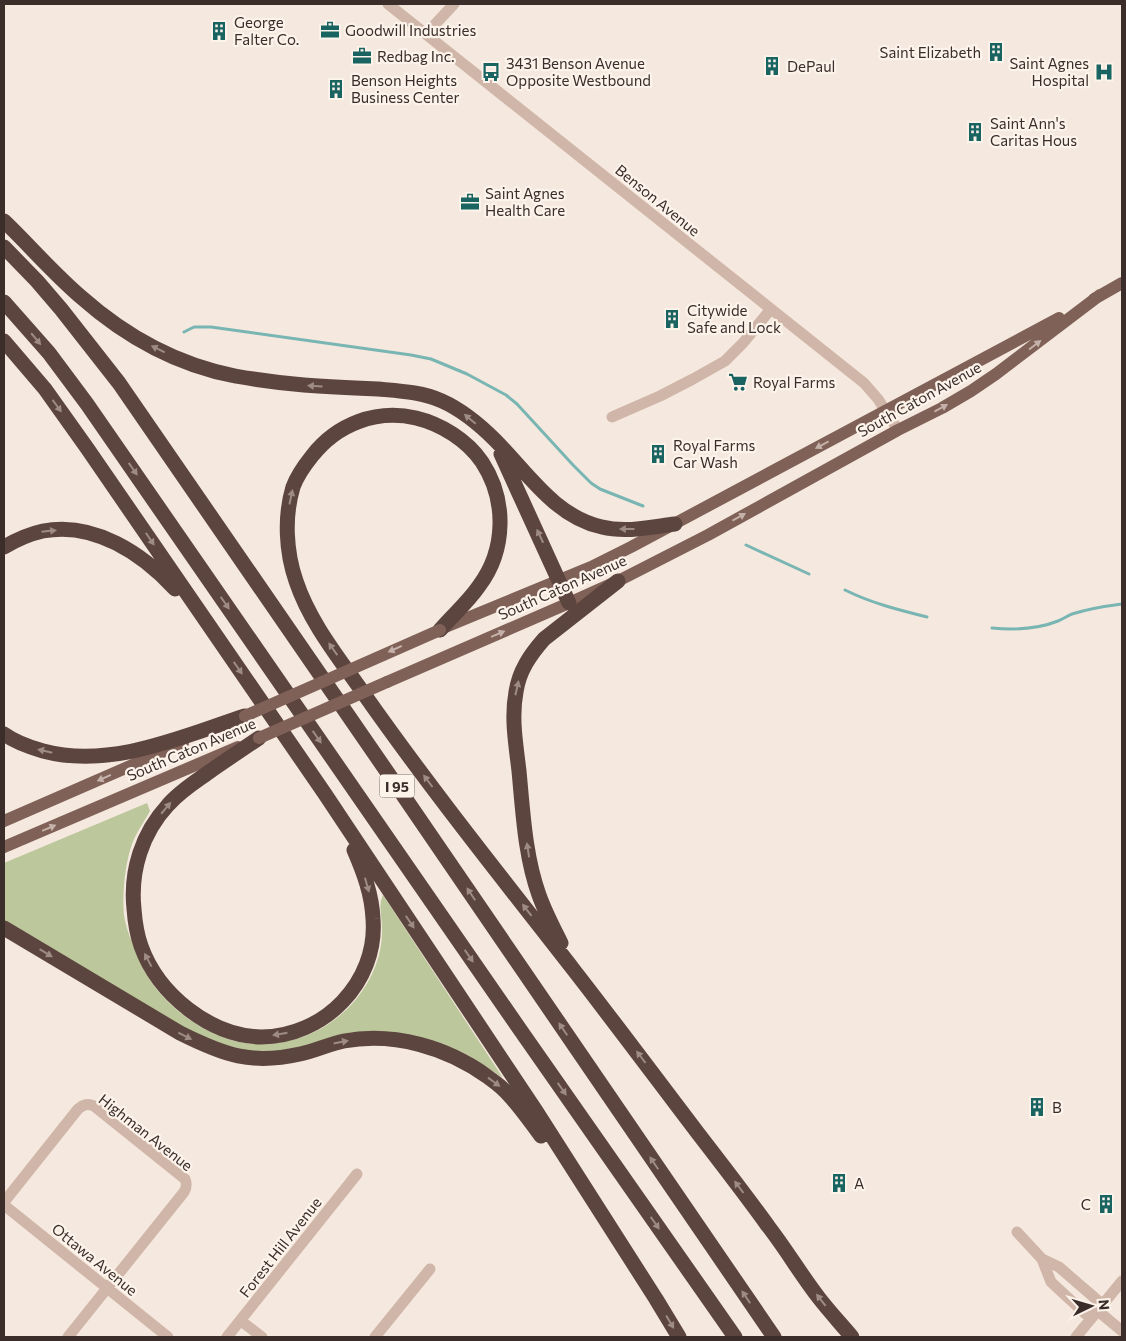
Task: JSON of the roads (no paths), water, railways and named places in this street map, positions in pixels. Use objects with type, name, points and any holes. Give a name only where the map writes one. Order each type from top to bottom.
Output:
[{"type":"highway","points":[[4,221],[80,296],[98,311],[145,343],[174,357],[234,376],[273,382],[309,386],[397,390],[420,394],[441,401],[463,413],[494,439],[548,497],[567,512],[583,521],[620,530],[675,524]]},
{"type":"highway","name":"I 95","points":[[4,247],[61,309],[120,383],[774,1337]]},
{"type":"highway","name":"I 95","points":[[4,302],[88,404],[515,1024],[735,1337]]},
{"type":"highway","points":[[4,341],[44,389],[87,448],[325,794],[536,1111],[679,1337]]},
{"type":"highway","points":[[440,630],[479,586],[493,562],[498,546],[500,513],[490,478],[481,460],[465,443],[449,431],[429,422],[394,415],[366,419],[348,426],[332,435],[318,448],[304,466],[294,484],[289,505],[289,553],[294,576],[303,600],[319,628],[392,733],[768,1225],[819,1298],[852,1337]]},
{"type":"highway","points":[[494,439],[570,603]]},
{"type":"highway","points":[[4,547],[18,539],[43,531],[69,530],[94,534],[119,545],[142,559],[166,579],[210,628]]},
{"type":"highway","points":[[610,1017],[562,944],[539,894],[530,863],[526,835],[514,715],[519,678],[524,665],[534,651],[544,639],[618,581]]},
{"type":"highway","points":[[4,734],[12,740],[48,752],[71,756],[99,756],[155,745],[245,716]]},
{"type":"highway","points":[[259,738],[187,787],[168,804],[154,822],[141,849],[135,872],[133,899],[135,922],[141,947],[164,985],[181,1004],[199,1017],[239,1034],[262,1037],[282,1035],[305,1028],[324,1019],[341,1004],[356,986],[367,963],[372,944],[371,897],[354,850],[325,794]]},
{"type":"highway","points":[[4,928],[180,1033],[230,1055],[254,1059],[278,1058],[302,1054],[344,1041],[370,1039],[397,1040],[421,1045],[448,1054],[476,1069],[502,1088],[527,1117],[656,1299]]},
{"type":"main road","name":"South Caton Avenue","points":[[4,821],[607,559],[1029,335],[1122,283]]},
{"type":"main road","name":"South Caton Avenue","points":[[4,847],[618,581],[942,408],[996,374],[1100,295]]},
{"type":"street","name":"Benson Avenue","points":[[388,4],[864,383],[875,394],[898,430]]},
{"type":"street","points":[[426,34],[454,4]]},
{"type":"street","points":[[612,417],[660,396],[725,360],[743,343],[771,309]]},
{"type":"street","name":"Highman Avenue","points":[[4,1204],[78,1109],[86,1104],[94,1106],[180,1174],[187,1183],[187,1188],[107,1288]]},
{"type":"street","name":"Forest Hill Avenue","points":[[227,1337],[357,1174]]},
{"type":"street","name":"Ottawa Avenue","points":[[4,1204],[168,1337]]},
{"type":"street","points":[[1017,1232],[1042,1259],[1051,1282],[1097,1311],[1122,1331]]},
{"type":"street","points":[[1042,1259],[1059,1267],[1097,1311]]},
{"type":"street","points":[[375,1337],[430,1269]]},
{"type":"street","points":[[1076,1337],[1122,1281]]},
{"type":"street","points":[[68,1337],[107,1288]]},
{"type":"street","points":[[241,1321],[262,1337]]},
{"type":"waterway","points":[[184,332],[194,327],[211,327],[431,359],[467,374],[506,395],[517,404],[591,483],[600,489],[643,506]]},
{"type":"waterway","points":[[746,545],[809,574]]},
{"type":"waterway","points":[[845,590],[896,609],[927,617]]},
{"type":"waterway","points":[[992,628],[1017,629],[1042,626],[1078,612],[1122,604]]},
{"type":"place","name":"Goodwill Industries","points":[[330,30]]},
{"type":"place","name":"George Falter Co.","points":[[219,31]]},
{"type":"place","name":"Saint Elizabeth","points":[[996,52]]},
{"type":"place","name":"Redbag Inc.","points":[[362,56]]},
{"type":"place","name":"DePaul","points":[[772,66]]},
{"type":"place","name":"3431 Benson Avenue Opposite Westbound","points":[[491,72]]},
{"type":"place","name":"Saint Agnes Hospital","points":[[1104,72]]},
{"type":"place","name":"Benson Heights Business Center","points":[[336,89]]},
{"type":"place","name":"Saint Ann's Caritas Hous","points":[[975,132]]},
{"type":"place","name":"Saint Agnes Health Care","points":[[470,202]]},
{"type":"place","name":"Citywide Safe and Lock","points":[[672,319]]},
{"type":"place","name":"Royal Farms","points":[[738,382]]},
{"type":"place","name":"Royal Farms Car Wash","points":[[658,454]]},
{"type":"place","name":"B","points":[[1037,1107]]},
{"type":"place","name":"A","points":[[839,1183]]},
{"type":"place","name":"C","points":[[1106,1204]]}]
